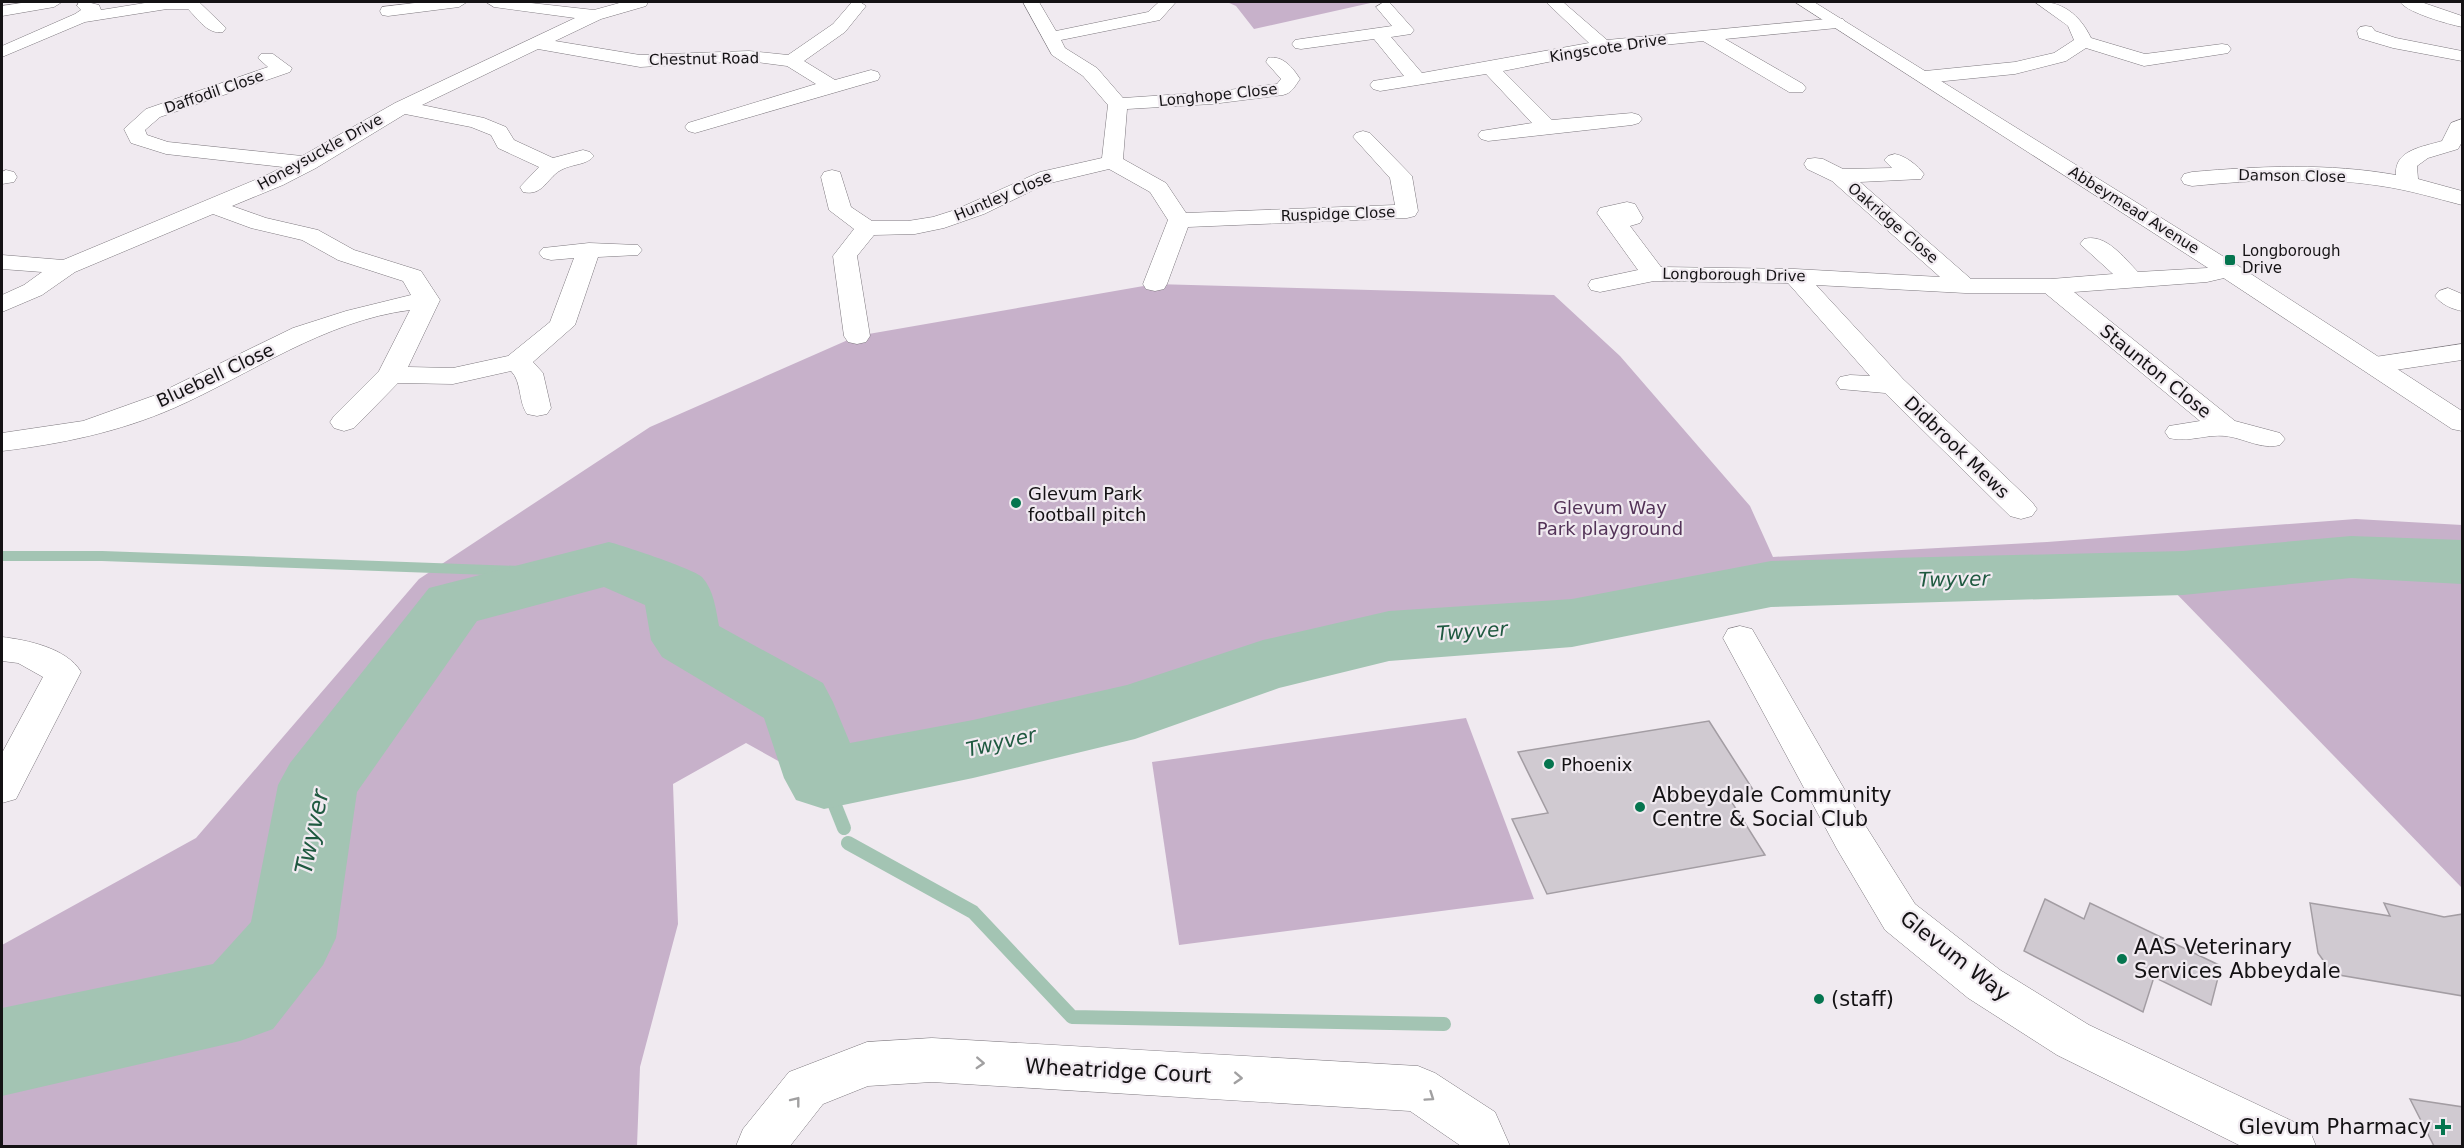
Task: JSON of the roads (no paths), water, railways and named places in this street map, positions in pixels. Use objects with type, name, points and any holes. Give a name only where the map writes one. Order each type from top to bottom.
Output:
[{"type":"street","points":[[2,11],[54,2]]},
{"type":"street","points":[[2,52],[81,18],[93,9],[71,2]]},
{"type":"street","points":[[388,11],[417,5],[459,2]]},
{"type":"street","points":[[494,2],[595,15]]},
{"type":"street","name":"Honeysuckle Drive","points":[[2,304],[33,290],[66,267],[214,207],[308,162],[402,107],[535,43],[595,15],[640,2]]},
{"type":"street","points":[[1031,2],[1058,51],[1090,72],[1118,104],[1112,162],[1158,188],[1179,220],[1155,284]]},
{"type":"street","points":[[1554,2],[1603,46]]},
{"type":"street","name":"Abbeymead Avenue","points":[[1803,2],[2228,270],[2463,423]]},
{"type":"street","points":[[2043,2],[2075,23],[2084,42],[2144,60],[2222,49]]},
{"type":"street","points":[[2408,2],[2463,22]]},
{"type":"street","points":[[81,18],[167,4],[192,4],[217,28]]},
{"type":"street","points":[[1301,44],[1405,30],[1384,7]]},
{"type":"street","points":[[792,61],[839,28],[854,10]]},
{"type":"street","points":[[1050,37],[1161,11]]},
{"type":"street","points":[[1753,13],[1779,28]]},
{"type":"street","name":"Kingscote Drive","points":[[1380,85],[1490,68],[1603,46],[1837,23]]},
{"type":"street","points":[[2366,30],[2365,34],[2393,43],[2463,56]]},
{"type":"street","points":[[1378,33],[1417,79]]},
{"type":"street","points":[[1705,35],[1796,88]]},
{"type":"street","points":[[1924,77],[2015,68],[2060,57],[2084,42]]},
{"type":"street","name":"Chestnut Road","points":[[535,43],[640,61],[749,56],[792,61],[832,86]]},
{"type":"street","name":"Longhope Close","points":[[1118,104],[1212,98],[1283,89],[1291,79],[1275,62]]},
{"type":"street","name":"Daffodil Close","points":[[284,65],[153,113],[134,129],[138,139],[166,148],[308,162]]},
{"type":"street","points":[[1490,68],[1546,127]]},
{"type":"street","points":[[695,127],[719,118],[871,76]]},
{"type":"street","points":[[1283,89],[1303,94]]},
{"type":"street","points":[[402,107],[477,122],[499,131],[505,144],[534,159],[553,165]]},
{"type":"street","points":[[2442,109],[2463,117]]},
{"type":"street","points":[[1488,135],[1632,119]]},
{"type":"street","points":[[2408,184],[2406,164],[2421,154],[2451,145],[2458,128],[2463,125]]},
{"type":"street","name":"Ruspidge Close","points":[[1179,220],[1418,213],[1401,176],[1363,137]]},
{"type":"street","points":[[531,187],[553,165],[583,156]]},
{"type":"street","name":"Oakridge Close","points":[[1840,176],[1913,174],[1895,160]]},
{"type":"street","name":"Huntley Close","points":[[867,228],[921,226],[962,216],[1059,172],[1112,162]]},
{"type":"street","points":[[1815,164],[1840,176]]},
{"type":"street","name":"Damson Close","points":[[2192,179],[2242,174],[2327,174],[2408,184],[2463,198]]},
{"type":"street","name":"Oakridge Close","points":[[1840,176],[1965,286]]},
{"type":"street","points":[[832,177],[840,210],[867,228],[845,256],[857,336]]},
{"type":"street","points":[[214,207],[259,223],[309,235],[346,255],[412,276],[427,300],[391,375],[344,422]]},
{"type":"street","points":[[1621,216],[1654,274]]},
{"type":"street","points":[[391,375],[453,376],[516,362],[562,325],[589,250]]},
{"type":"street","points":[[551,253],[630,250]]},
{"type":"street","points":[[2107,250],[2133,281]]},
{"type":"street","points":[[2,262],[66,267]]},
{"type":"street","name":"Longborough Drive","points":[[1600,285],[1654,274],[1795,276],[1965,286],[2051,286],[2207,275],[2228,270]]},
{"type":"street","name":"Didbrook Mews","points":[[1795,276],[1893,385],[2021,509]]},
{"type":"street","name":"Staunton Close","points":[[2051,286],[2224,427],[2270,440]]},
{"type":"street","name":"Bluebell Close","points":[[2,442],[88,429],[163,402],[302,334],[397,304],[427,300]]},
{"type":"street","points":[[2375,364],[2463,352]]},
{"type":"street","points":[[516,362],[529,373],[537,408]]},
{"type":"street","points":[[1850,383],[1893,385]]},
{"type":"street","points":[[2180,432],[2224,427]]},
{"type":"street","points":[[1974,464],[2006,464]]},
{"type":"street","name":"Glevum Way","points":[[1740,638],[1851,837],[1900,917],[1983,984],[2073,1040],[2292,1146]]},
{"type":"street","points":[[2,649],[26,652],[63,672],[2,788]]},
{"type":"street","name":"Wheatridge Court","points":[[760,1146],[806,1088],[867,1064],[932,1060],[1418,1089],[1478,1129],[1485,1146]]},
{"type":"waterway","name":"Twyver","points":[[2,556],[102,556],[520,571],[609,564]]},
{"type":"waterway","name":"Twyver","points":[[2,1052],[240,1000],[292,938],[318,785],[453,604],[609,564],[677,592],[687,640],[796,702],[824,778],[973,749],[1135,711],[1263,666],[1389,636],[1572,623],[1771,584],[2183,573],[2351,557],[2462,562]]},
{"type":"waterway","points":[[824,778],[844,828]]},
{"type":"waterway","points":[[848,843],[973,912],[1072,1017],[1444,1024]]},
{"type":"place","name":"Longborough Drive","points":[[2230,260]]},
{"type":"place","name":"Glevum Park football pitch","points":[[1016,503]]},
{"type":"place","name":"Phoenix","points":[[1549,764]]},
{"type":"place","name":"Abbeydale Community Centre & Social Club","points":[[1640,807]]},
{"type":"place","name":"AAS Veterinary Services Abbeydale","points":[[2122,959]]},
{"type":"place","name":"(staff)","points":[[1819,999]]},
{"type":"place","name":"Glevum Pharmacy","points":[[2443,1127]]},
{"type":"park label","name":"Glevum Way Park playground","points":[[1610,517]]}]
